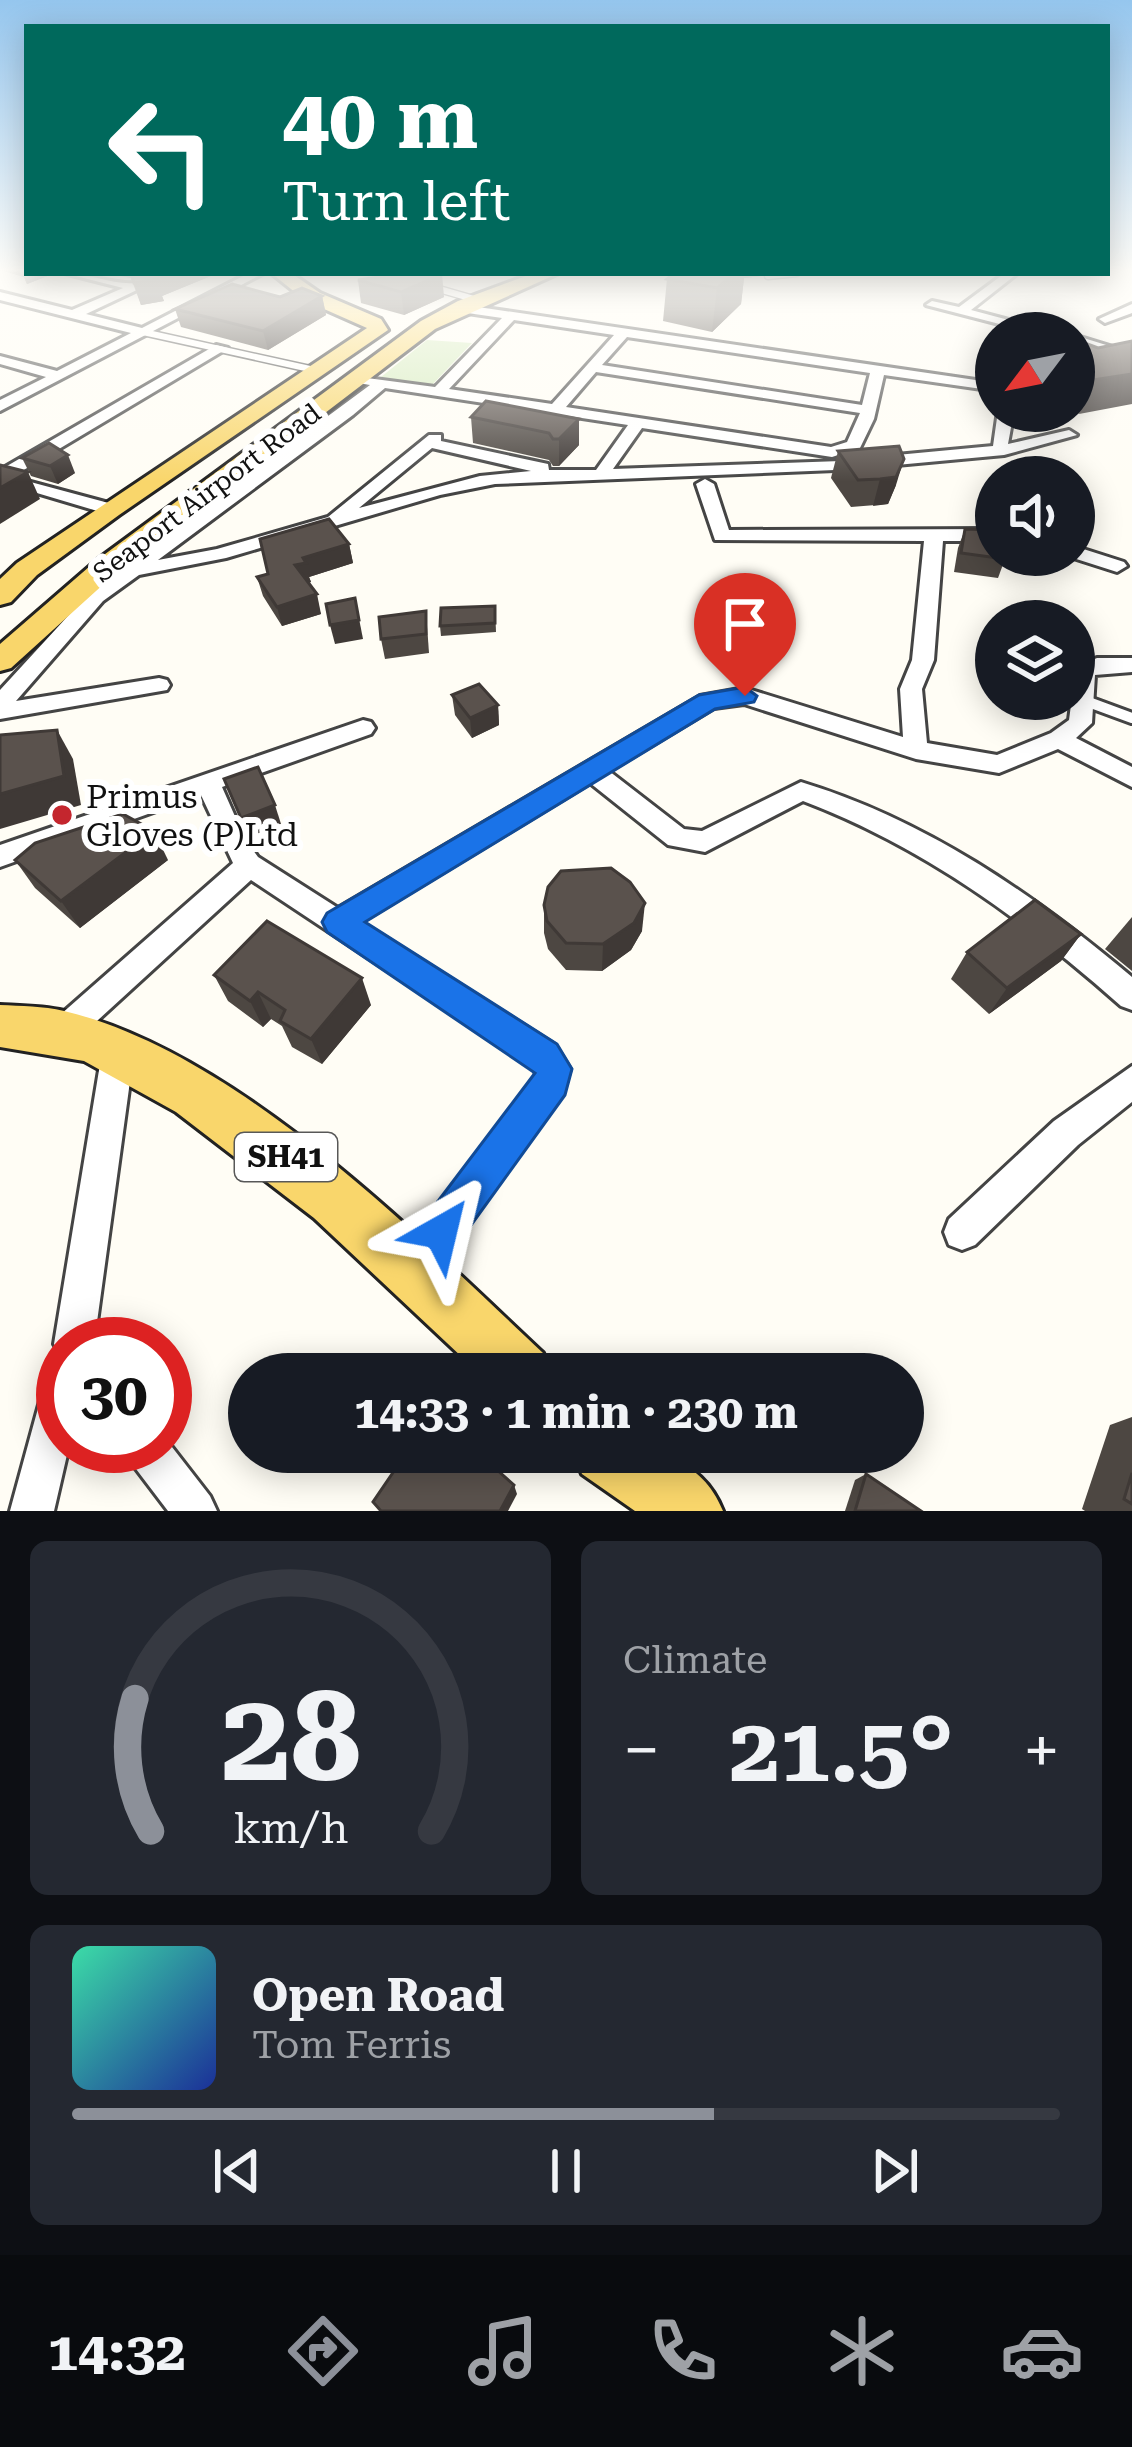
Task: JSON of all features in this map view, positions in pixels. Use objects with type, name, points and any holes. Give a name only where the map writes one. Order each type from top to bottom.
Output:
[{"type":"main road","points":[[0,596],[27,569],[110,508],[364,341]]},
{"type":"main road","name":"Seaport Airport Road","points":[[0,661],[107,566],[421,341]]},
{"type":"main road","points":[[320,371],[368,382]]},
{"type":"main road","name":"SH41","points":[[0,1026],[63,1032],[118,1052],[167,1078],[283,1155],[500,1353]]},
{"type":"main road","points":[[635,1473],[691,1511]]},
{"type":"street","points":[[0,406],[127,341]]},
{"type":"street","points":[[438,392],[487,341]]},
{"type":"street","points":[[555,410],[617,341]]},
{"type":"street","points":[[678,341],[975,383]]},
{"type":"street","points":[[1095,347],[1132,358]]},
{"type":"street","points":[[0,478],[221,348]]},
{"type":"street","points":[[0,361],[59,376]]},
{"type":"street","points":[[595,368],[867,410]]},
{"type":"street","points":[[842,449],[854,445],[878,368]]},
{"type":"street","points":[[951,378],[975,371]]},
{"type":"street","points":[[0,708],[96,597],[348,412],[368,382],[813,452],[842,449],[920,458]]},
{"type":"street","points":[[601,475],[637,424]]},
{"type":"street","points":[[1001,432],[999,443],[1004,450]]},
{"type":"street","points":[[130,570],[173,566],[485,480],[781,470],[1004,450],[1069,435]]},
{"type":"street","points":[[334,524],[432,440],[580,476]]},
{"type":"street","points":[[0,478],[110,508]]},
{"type":"street","points":[[705,484],[722,536],[975,535]]},
{"type":"street","points":[[916,750],[911,689],[923,660],[934,535]]},
{"type":"street","points":[[1095,559],[1118,566]]},
{"type":"street","points":[[1095,666],[1132,665]]},
{"type":"street","points":[[0,708],[159,686]]},
{"type":"street","points":[[338,922],[708,701],[745,696],[916,750],[999,764],[1059,740],[1080,720]]},
{"type":"street","points":[[0,856],[363,728]]},
{"type":"street","points":[[1059,740],[1132,778]]},
{"type":"street","points":[[593,772],[676,838],[705,842],[801,791],[842,804],[958,861],[1071,942],[1132,996]]},
{"type":"street","points":[[208,783],[234,844],[249,865],[544,1056],[554,1069],[552,1082],[413,1269]]},
{"type":"street","points":[[63,1032],[249,865]]},
{"type":"street","points":[[78,1317],[118,1052]]},
{"type":"street","points":[[962,1232],[1066,1133],[1132,1082]]},
{"type":"street","points":[[32,1511],[42,1473]]},
{"type":"street","points":[[166,1473],[195,1511]]},
{"type":"lane","points":[[185,341],[320,371]]},
{"type":"lane","points":[[1095,704],[1132,718]]},
{"type":"green space","points":[[426,341],[472,343],[431,386],[381,377]]},
{"type":"building","points":[[1132,341],[1132,374],[1095,380],[1095,347]]},
{"type":"building","points":[[486,401],[579,419],[559,439],[553,439],[549,433],[471,417]]},
{"type":"building","points":[[49,443],[68,455],[50,466],[22,458]]},
{"type":"building","points":[[899,446],[904,459],[896,477],[880,479],[858,480],[838,451]]},
{"type":"building","points":[[0,465],[28,472],[0,488]]},
{"type":"building","points":[[329,519],[349,544],[303,558],[306,563],[295,565],[317,594],[277,607],[257,577],[268,574],[260,539]]},
{"type":"building","points":[[965,529],[975,529],[975,555],[961,553]]},
{"type":"building","points":[[355,598],[359,620],[330,625],[326,604]]},
{"type":"building","points":[[495,606],[495,623],[440,626],[441,608]]},
{"type":"building","points":[[426,611],[426,634],[381,639],[379,617]]},
{"type":"building","points":[[479,684],[498,705],[470,718],[452,695]]},
{"type":"building","points":[[57,730],[64,776],[0,794],[0,735]]},
{"type":"building","points":[[258,767],[275,805],[241,818],[224,779]]},
{"type":"building","points":[[123,814],[154,831],[61,901],[15,860],[35,843]]},
{"type":"building","points":[[611,868],[630,882],[645,903],[634,923],[603,944],[566,943],[547,921],[548,887],[561,871]]},
{"type":"building","points":[[1035,900],[1081,934],[1007,988],[967,952]]},
{"type":"building","points":[[267,921],[362,978],[311,1039],[280,1021],[285,1010],[258,992],[250,1001],[214,975]]},
{"type":"building","points":[[393,1473],[501,1473],[514,1485],[500,1511],[381,1511],[373,1502]]},
{"type":"building","points":[[1132,1473],[1132,1504],[1124,1499]]},
{"type":"building","points":[[866,1474],[921,1511],[855,1511]]},
{"type":"place","name":"Primus Gloves (P)Ltd","points":[[62,815]]},
{"type":"route","points":[[441,1232],[552,1082],[554,1069],[544,1056],[338,922],[708,701],[745,696]]}]
